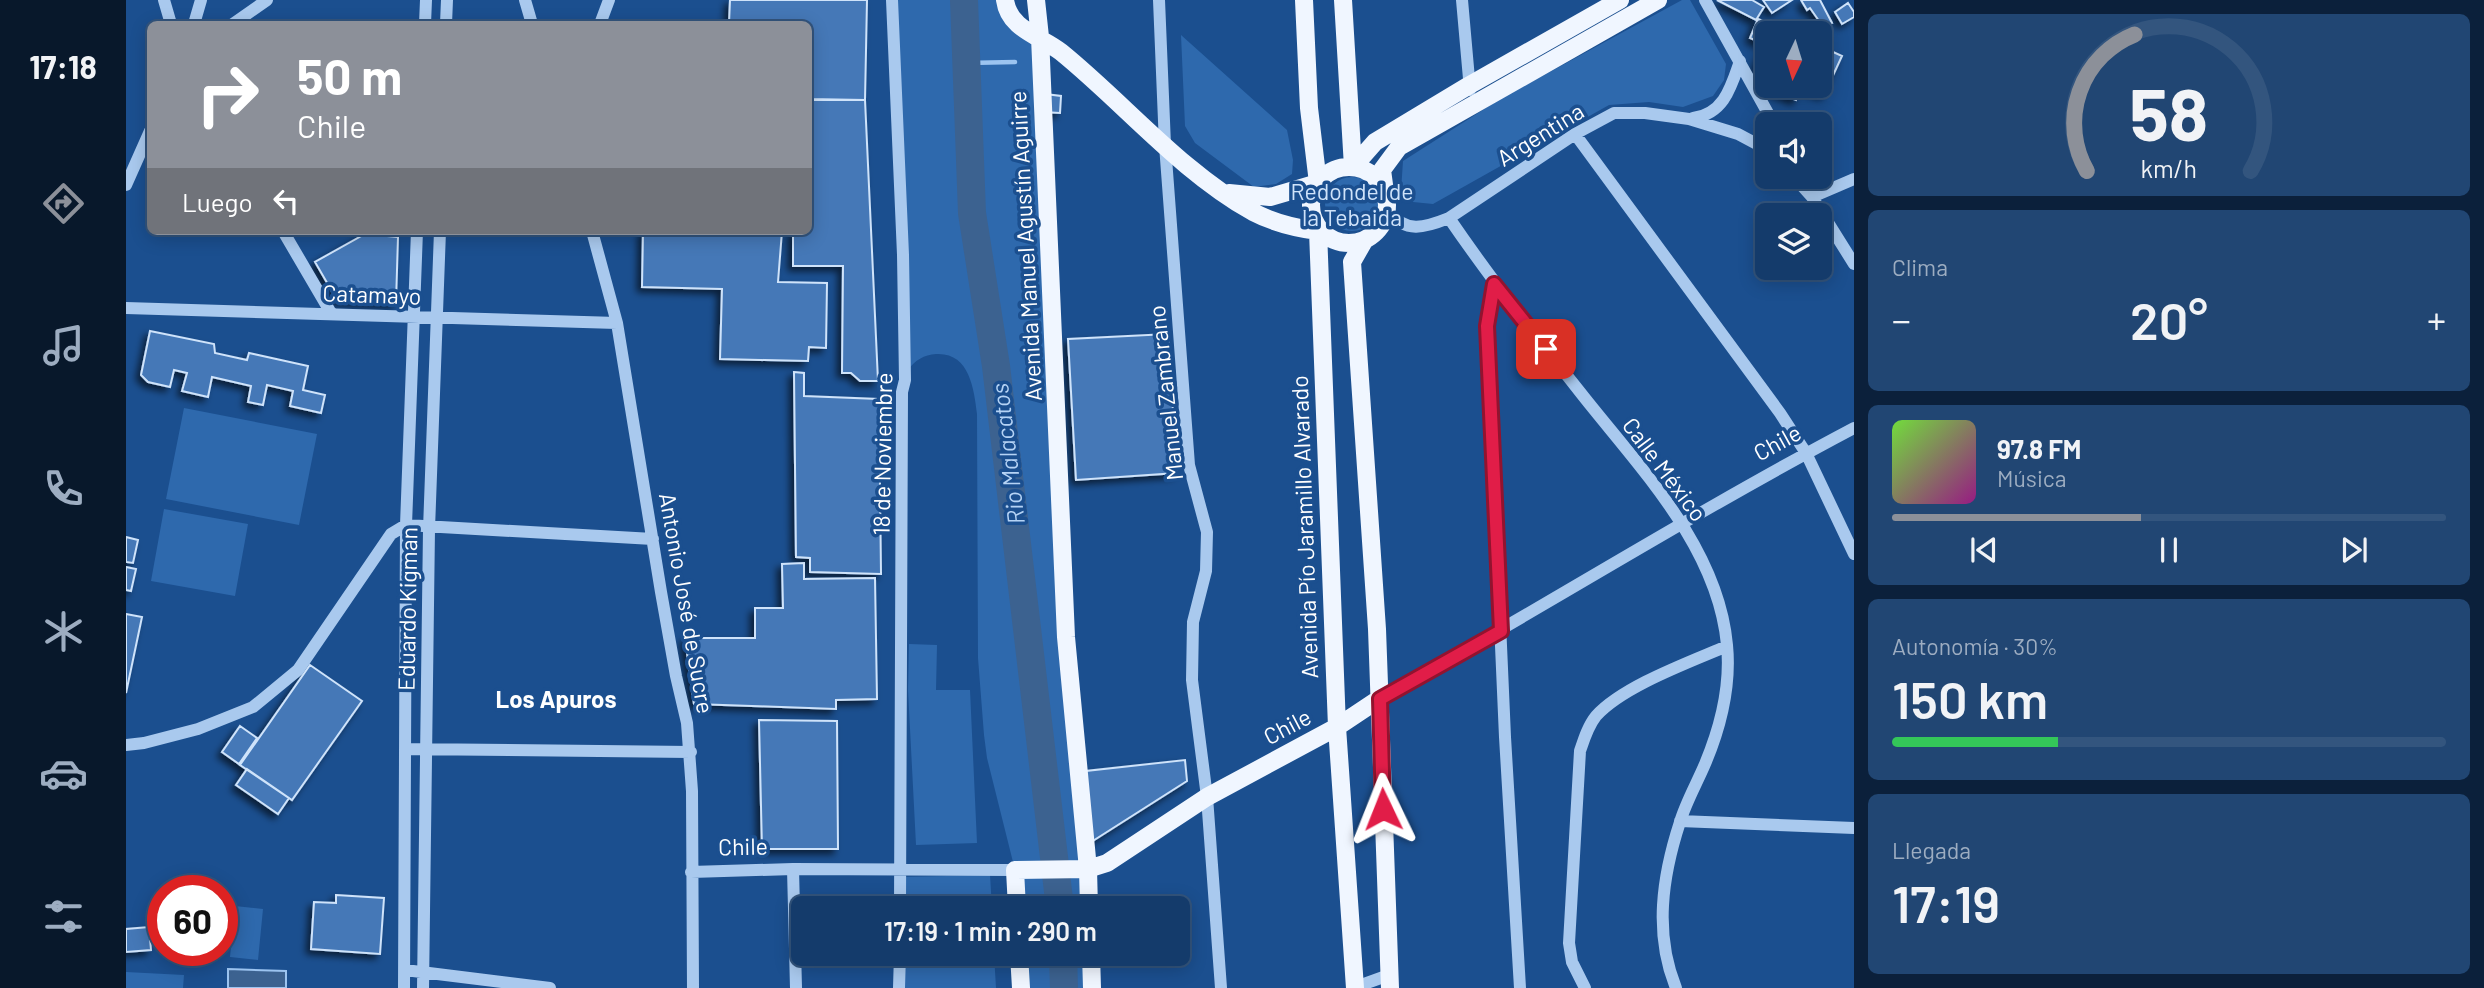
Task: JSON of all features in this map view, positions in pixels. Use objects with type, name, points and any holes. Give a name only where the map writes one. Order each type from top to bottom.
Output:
[{"type":"main road","points":[[1005,0],[1007,10],[1020,27],[1040,37],[1080,69],[1222,192],[1254,213],[1288,227],[1318,231]]},
{"type":"main road","name":"Avenida Manuel Agustín Aguirre","points":[[1036,0],[1040,37],[1066,637],[1087,896]]},
{"type":"main road","points":[[1304,0],[1309,108],[1318,183]]},
{"type":"main road","points":[[1343,0],[1353,167]]},
{"type":"main road","points":[[1389,981],[1380,699],[1352,262],[1364,241],[1380,229],[1386,201],[1382,170],[1399,147],[1471,94],[1620,0]]},
{"type":"main road","points":[[1353,167],[1376,142],[1658,0]]},
{"type":"main road","points":[[1364,241],[1341,243],[1318,231],[1311,214],[1313,192],[1327,173],[1353,167],[1370,172],[1376,178],[1386,201]]},
{"type":"main road","points":[[1222,192],[1270,197],[1318,183]]},
{"type":"main road","name":"Avenida Pío Jaramillo Alvarado","points":[[1318,231],[1337,727],[1355,988]]},
{"type":"main road","name":"Chile","points":[[1019,870],[1083,869],[1107,863],[1207,797],[1337,727],[1380,699]]},
{"type":"main road","points":[[1018,896],[1019,870]]},
{"type":"main road","points":[[1020,966],[1021,988]]},
{"type":"main road","points":[[1091,966],[1092,988]]},
{"type":"street","points":[[164,0],[170,21]]},
{"type":"street","points":[[195,21],[201,0]]},
{"type":"street","points":[[237,21],[267,0]]},
{"type":"street","points":[[425,21],[426,0]]},
{"type":"street","points":[[446,21],[447,0]]},
{"type":"street","points":[[525,0],[531,21]]},
{"type":"street","points":[[601,21],[609,0]]},
{"type":"street","name":"18 de Noviembre","points":[[892,0],[904,324],[900,896]]},
{"type":"street","name":"Manuel Zambrano","points":[[1159,0],[1165,145],[1189,465],[1207,532],[1206,571],[1193,622],[1192,680],[1207,797],[1221,988]]},
{"type":"street","points":[[1462,0],[1471,94]]},
{"type":"street","points":[[1706,0],[1768,112]]},
{"type":"street","points":[[1689,119],[1708,116],[1725,99],[1740,61]]},
{"type":"street","name":"Argentina","points":[[1386,201],[1396,222],[1412,228],[1428,226],[1449,218],[1575,134],[1614,113],[1645,113],[1689,119],[1738,134],[1755,143]]},
{"type":"street","points":[[1575,134],[1780,413],[1806,453],[1854,554]]},
{"type":"street","points":[[126,185],[147,138]]},
{"type":"street","points":[[1812,197],[1854,179]]},
{"type":"street","points":[[1805,189],[1812,197]]},
{"type":"street","points":[[1808,189],[1854,264]]},
{"type":"street","name":"Calle México","points":[[1449,218],[1494,284],[1683,523],[1718,600],[1727,646],[1728,675],[1720,725],[1680,821],[1664,887],[1661,931],[1665,958],[1676,988]]},
{"type":"street","points":[[285,235],[331,313]]},
{"type":"street","name":"Eduardo Kigman","points":[[404,988],[405,525],[417,235]]},
{"type":"street","name":"Eduardo Kigman","points":[[423,988],[430,527],[440,235]]},
{"type":"street","name":"Antonio José de Sucre","points":[[593,235],[617,323],[691,752],[693,988]]},
{"type":"street","points":[[1494,284],[1487,326],[1505,737],[1520,988]]},
{"type":"street","name":"Catamayo","points":[[126,308],[617,323]]},
{"type":"street","name":"Chile","points":[[1380,699],[1683,523],[1854,428]]},
{"type":"street","points":[[126,745],[198,729],[253,707],[298,670],[391,534],[405,525],[653,539]]},
{"type":"street","points":[[1585,988],[1572,962],[1569,943],[1580,751],[1585,733],[1597,716],[1619,699],[1652,679],[1727,646]]},
{"type":"street","points":[[405,749],[691,752]]},
{"type":"street","points":[[1680,821],[1854,828]]},
{"type":"street","points":[[793,869],[796,988]]},
{"type":"street","name":"Chile","points":[[691,872],[793,869],[1019,870]]},
{"type":"street","points":[[899,988],[900,966]]},
{"type":"street","points":[[405,970],[550,988]]},
{"type":"street","points":[[1355,988],[1389,981]]},
{"type":"green space","points":[[892,0],[1005,0],[1032,34],[1088,896],[1016,896],[1015,870],[987,758],[984,735],[978,658],[977,414],[974,393],[963,365],[947,355],[924,357],[908,370]]},
{"type":"green space","points":[[1682,0],[1690,0],[1726,64],[1724,80],[1713,96],[1683,107],[1649,102],[1609,105],[1433,204],[1413,202],[1401,191],[1403,161],[1500,99]]},
{"type":"green space","points":[[1181,35],[1287,130],[1293,160],[1292,174],[1276,184],[1254,187],[1195,143],[1185,126]]},
{"type":"green space","name":"Redondel de la Tebaida","points":[[1352,177],[1371,185],[1379,204],[1371,223],[1352,231],[1333,223],[1325,204],[1333,185]]},
{"type":"green space","points":[[184,408],[317,434],[299,525],[166,499]]},
{"type":"green space","points":[[164,509],[248,524],[235,596],[151,581]]},
{"type":"green space","points":[[909,644],[937,645],[936,690],[970,690],[977,843],[916,845],[908,690]]},
{"type":"green space","points":[[990,875],[991,896],[901,896],[901,877]]},
{"type":"green space","points":[[238,906],[263,909],[258,960],[238,958]]},
{"type":"green space","points":[[902,966],[995,966],[996,988],[902,988]]},
{"type":"green space","points":[[1020,966],[1091,966],[1092,988],[1021,988]]},
{"type":"green space","points":[[126,972],[184,975],[183,988],[126,988]]},
{"type":"shaded area","points":[[228,969],[286,971],[286,988],[228,988]]},
{"type":"building","points":[[730,0],[867,0],[865,100],[812,99],[812,21],[729,21]]},
{"type":"building","points":[[1717,0],[1752,0],[1764,7],[1756,20]]},
{"type":"building","points":[[1763,0],[1792,0],[1772,13]]},
{"type":"building","points":[[1801,0],[1820,0],[1831,21],[1819,21],[1810,8],[1807,10]]},
{"type":"building","points":[[1848,3],[1854,17],[1842,24],[1835,12]]},
{"type":"building","points":[[1755,26],[1755,40],[1750,38]]},
{"type":"building","points":[[1832,51],[1842,56],[1832,78]]},
{"type":"building","points":[[1045,94],[1061,96],[1060,113],[1043,112]]},
{"type":"building","points":[[812,100],[865,100],[878,381],[860,381],[851,373],[842,373],[843,266],[793,266],[793,235],[812,235]]},
{"type":"building","points":[[363,235],[398,237],[396,303],[337,300],[315,262]]},
{"type":"building","points":[[643,235],[782,235],[778,282],[827,283],[826,348],[809,347],[808,361],[720,359],[722,289],[642,287]]},
{"type":"building","points":[[150,331],[214,344],[215,353],[247,360],[249,353],[308,366],[303,390],[325,395],[321,413],[290,406],[293,391],[267,385],[263,405],[248,402],[251,386],[212,377],[208,397],[182,391],[187,373],[174,370],[170,387],[148,382],[141,375]]},
{"type":"building","points":[[1168,334],[1177,473],[1076,480],[1068,339]]},
{"type":"building","points":[[794,372],[804,373],[804,396],[879,399],[881,574],[810,572],[810,558],[796,557]]},
{"type":"building","points":[[126,537],[138,540],[133,563],[126,562]]},
{"type":"building","points":[[804,563],[804,579],[875,578],[877,699],[836,700],[836,709],[694,704],[685,638],[755,638],[755,608],[783,608],[782,564]]},
{"type":"building","points":[[126,567],[136,569],[131,591],[126,590]]},
{"type":"building","points":[[126,614],[142,617],[126,693]]},
{"type":"building","points":[[310,665],[362,701],[292,800],[240,765]]},
{"type":"building","points":[[759,720],[837,721],[838,849],[762,849]]},
{"type":"building","points":[[240,726],[257,738],[239,764],[222,752]]},
{"type":"building","points":[[1185,760],[1187,781],[1088,844],[1086,771]]},
{"type":"building","points":[[247,769],[289,798],[278,814],[236,785]]},
{"type":"building","points":[[336,895],[384,898],[380,954],[311,949],[314,902],[336,903]]},
{"type":"building","points":[[147,927],[147,950],[126,952],[126,929]]},
{"type":"waterway","name":"Rio Malacatos","points":[[964,0],[972,213],[996,366],[1059,896]]},
{"type":"waterway","points":[[967,63],[1015,62]]},
{"type":"waterway","name":"Rio Malacatos","points":[[1063,966],[1064,988]]},
{"type":"district","name":"Los Apuros","points":[[556,698]]},
{"type":"route","points":[[1383,809],[1380,699],[1501,631],[1487,326],[1494,284],[1546,349]]}]
